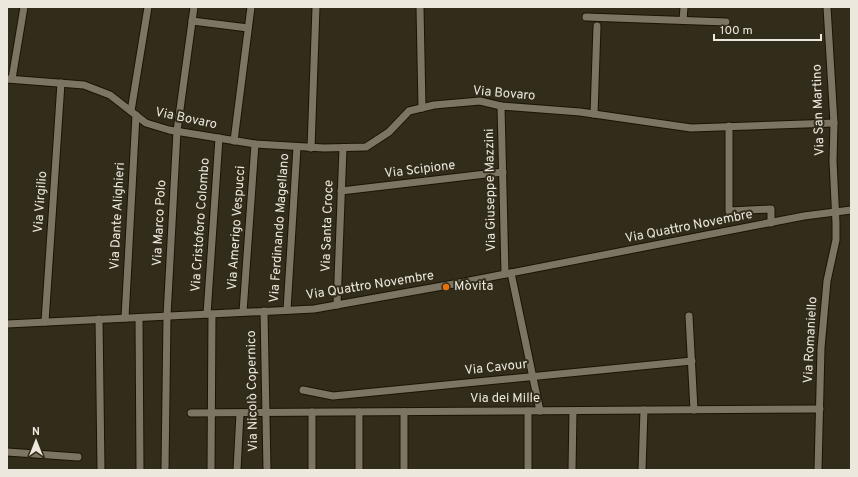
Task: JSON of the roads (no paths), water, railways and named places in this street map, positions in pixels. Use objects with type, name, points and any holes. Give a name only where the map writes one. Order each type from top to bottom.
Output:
[{"type":"street","points":[[10,79],[24,7]]},
{"type":"street","name":"Via Dante Alighieri","points":[[125,318],[133,113],[148,7]]},
{"type":"street","name":"Via Marco Polo","points":[[165,470],[167,316],[177,131],[194,7]]},
{"type":"street","points":[[234,141],[250,7]]},
{"type":"street","points":[[311,148],[316,7]]},
{"type":"street","points":[[420,7],[422,108]]},
{"type":"street","points":[[683,20],[684,7]]},
{"type":"street","name":"Via San Martino","points":[[827,7],[834,122],[833,161],[835,212]]},
{"type":"street","points":[[586,17],[726,22]]},
{"type":"street","points":[[192,21],[248,28]]},
{"type":"street","points":[[594,114],[597,26]]},
{"type":"street","name":"Via Bovaro","points":[[10,79],[84,85],[110,95],[146,123],[177,131],[255,144],[311,148],[366,147],[389,132],[409,110],[434,105],[480,101],[501,106],[594,114],[691,128],[834,122]]},
{"type":"street","name":"Via Virgilio","points":[[45,322],[61,82]]},
{"type":"street","name":"Via Giuseppe Mazzini","points":[[501,106],[508,274],[540,411]]},
{"type":"street","points":[[730,126],[730,211],[771,209],[771,223]]},
{"type":"street","name":"Via Cristoforo Colombo","points":[[211,470],[213,413],[209,314],[219,138]]},
{"type":"street","name":"Via Amerigo Vespucci","points":[[243,312],[255,144]]},
{"type":"street","name":"Via Ferdinando Magellano","points":[[287,310],[297,147]]},
{"type":"street","name":"Via Santa Croce","points":[[337,305],[342,148]]},
{"type":"street","name":"Via Scipione","points":[[341,191],[503,172]]},
{"type":"street","name":"Via Quattro Novembre","points":[[7,324],[314,309],[508,274],[804,216],[851,210]]},
{"type":"street","name":"Via Romaniello","points":[[818,470],[821,348],[827,281],[836,240],[835,212]]},
{"type":"street","name":"Via Nicolò Copernico","points":[[264,311],[267,470]]},
{"type":"street","points":[[689,316],[694,410]]},
{"type":"street","points":[[139,318],[140,470]]},
{"type":"street","points":[[99,320],[100,470]]},
{"type":"street","name":"Via Cavour","points":[[303,390],[333,396],[692,361]]},
{"type":"street","name":"Via dei Mille","points":[[191,413],[820,409]]},
{"type":"street","points":[[642,470],[644,410]]},
{"type":"street","points":[[528,411],[528,470]]},
{"type":"street","points":[[572,470],[573,411]]},
{"type":"street","points":[[312,412],[312,470]]},
{"type":"street","points":[[359,412],[359,470]]},
{"type":"street","points":[[404,412],[404,470]]},
{"type":"street","points":[[237,470],[240,413]]},
{"type":"street","points":[[7,452],[78,457]]},
{"type":"place","name":"Mòvita","points":[[446,287]]}]
